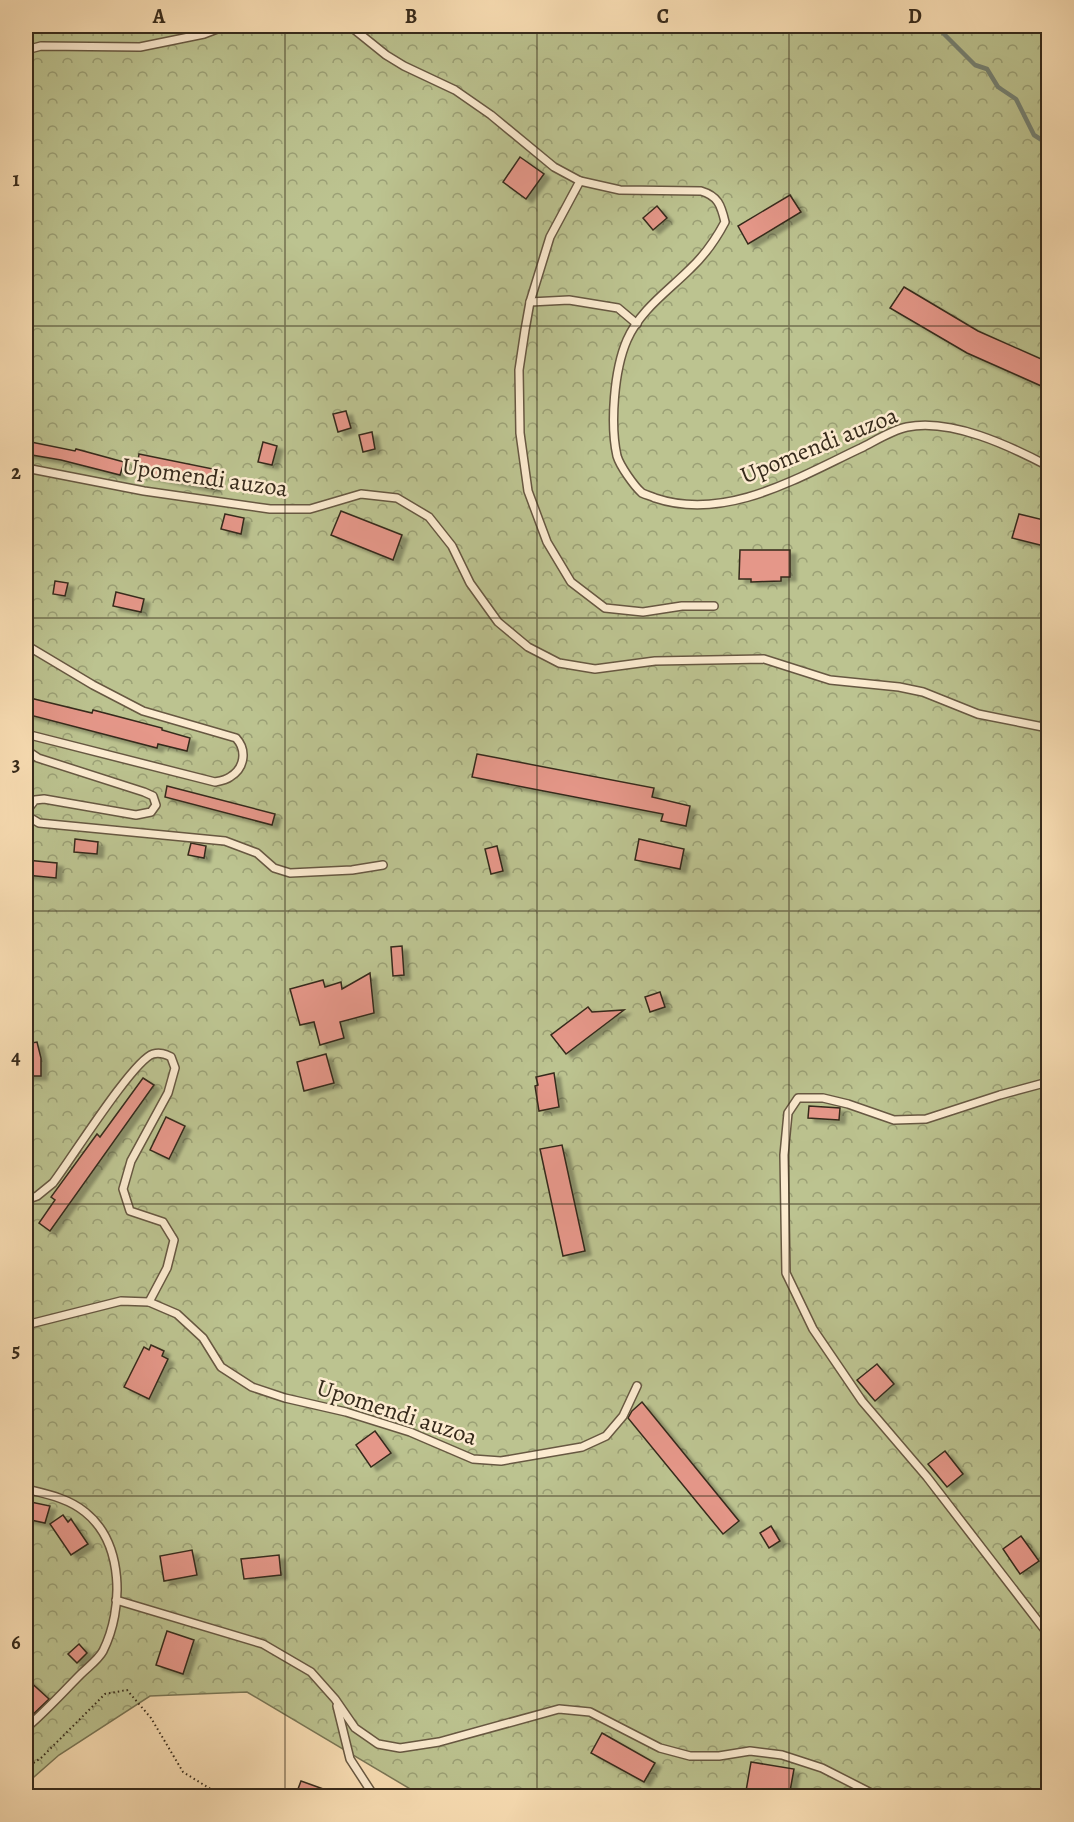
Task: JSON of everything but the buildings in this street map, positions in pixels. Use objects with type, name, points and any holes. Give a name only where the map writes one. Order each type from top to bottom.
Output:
[{"type":"lane","points":[[26,50],[41,46],[140,47],[204,34],[225,26]]},
{"type":"lane","name":"Upomendi auzoa","points":[[350,26],[386,55],[404,66],[455,90],[491,115],[554,167],[580,181],[620,190],[701,191],[713,195],[721,206],[725,222],[714,241],[691,268],[656,300],[627,340],[616,382],[613,438],[620,465],[643,493],[690,506],[727,503],[781,485],[906,427],[941,425],[1007,444],[1048,466]]},
{"type":"lane","points":[[580,181],[550,237],[530,302],[519,370],[520,433],[528,491],[547,542],[571,582],[605,608],[643,612],[682,606],[714,606]]},
{"type":"lane","points":[[530,302],[569,300],[618,308],[637,324]]},
{"type":"lane","name":"Upomendi auzoa","points":[[26,468],[144,491],[270,509],[310,509],[361,494],[397,498],[429,517],[452,546],[470,584],[498,622],[528,647],[559,663],[595,669],[656,661],[764,659],[830,680],[899,687],[923,692],[978,714],[1048,728]]},
{"type":"lane","points":[[26,645],[84,680],[143,711],[236,738],[242,745],[245,755],[240,767],[231,777],[215,782],[26,734]]},
{"type":"lane","points":[[26,750],[38,758],[144,792],[153,796],[156,805],[151,812],[136,815],[44,799],[35,800],[28,809],[29,817],[39,823],[225,841],[257,853],[274,868],[290,873],[352,870],[383,865]]},
{"type":"lane","points":[[26,1200],[37,1196],[53,1184],[134,1069],[152,1054],[162,1053],[171,1057],[175,1068],[168,1093],[131,1161],[123,1189],[130,1211],[164,1222],[174,1240],[168,1268],[149,1302]]},
{"type":"lane","points":[[1048,1082],[926,1119],[894,1120],[823,1098],[798,1098],[788,1113],[784,1155],[784,1237],[786,1273],[813,1329],[862,1401],[927,1477],[1048,1634]]},
{"type":"lane","name":"Upomendi auzoa","points":[[26,1325],[121,1301],[149,1302],[177,1314],[203,1338],[221,1367],[252,1387],[410,1432],[473,1459],[501,1461],[582,1448],[606,1436],[622,1416],[637,1386]]},
{"type":"lane","points":[[26,1489],[58,1497],[85,1512],[104,1533],[115,1564],[116,1600],[112,1627],[102,1653],[26,1728]]},
{"type":"lane","points":[[116,1600],[263,1644],[311,1672],[335,1699],[355,1728],[378,1744],[400,1748],[439,1742],[559,1709],[590,1712],[660,1748],[690,1756],[719,1756],[750,1750],[782,1755],[822,1768],[877,1797]]},
{"type":"lane","points":[[335,1699],[350,1759],[374,1797]]},
{"type":"path","points":[[26,1768],[41,1758],[105,1694],[127,1690],[151,1718],[183,1772],[222,1797]]},
{"type":"green space","points":[[26,26],[1048,26],[1048,1796],[422,1796],[247,1692],[150,1696],[59,1755],[26,1784]]},
{"type":"waterway","points":[[936,26],[975,65],[987,69],[998,87],[1016,99],[1034,135],[1048,144]]}]
